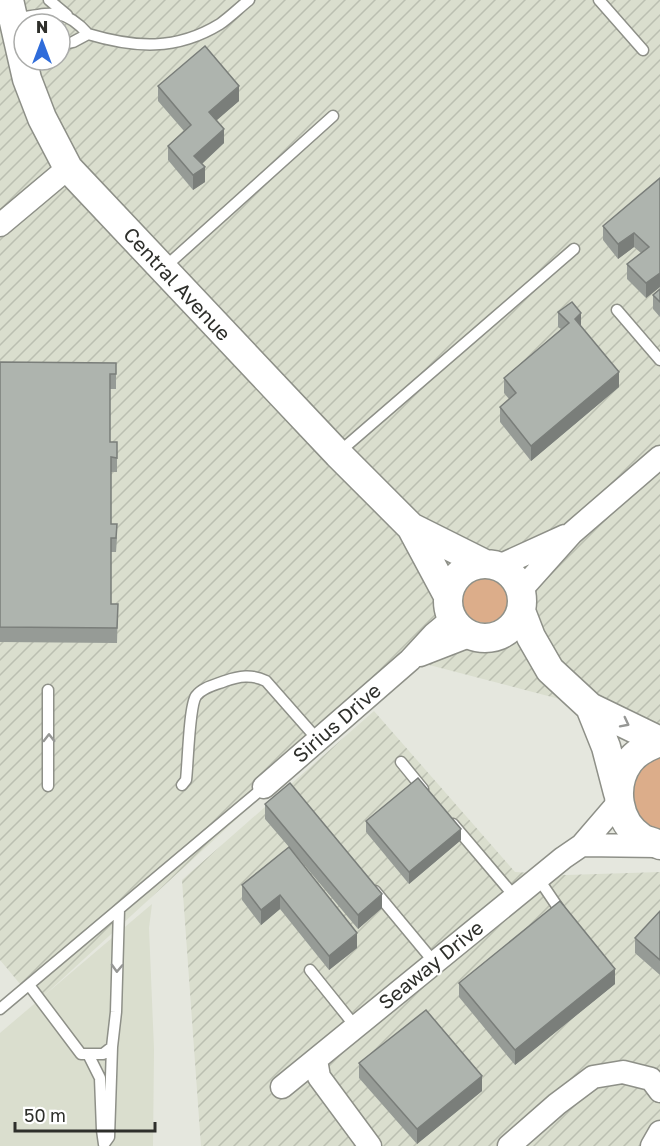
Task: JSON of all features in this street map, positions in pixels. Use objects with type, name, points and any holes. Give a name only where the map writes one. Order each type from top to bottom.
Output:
[{"type":"street","name":"Central Avenue","points":[[25,72],[42,118],[68,168],[162,269],[411,527],[463,622]]},
{"type":"street","points":[[0,225],[68,168]]},
{"type":"street","points":[[572,533],[492,565],[470,566],[458,575],[451,584],[463,622],[492,638],[511,629],[521,600],[572,533],[660,458]]},
{"type":"street","name":"Central Avenue","points":[[411,527],[492,565]]},
{"type":"street","points":[[492,565],[509,572],[516,580],[531,637],[550,670]]},
{"type":"street","points":[[463,622],[550,670],[590,707],[660,741]]},
{"type":"street","name":"Sirius Drive","points":[[264,787],[410,660],[463,622]]},
{"type":"street","points":[[590,707],[606,747],[627,822],[642,837],[660,845]]},
{"type":"street","points":[[619,799],[621,778],[629,761],[643,748],[660,741]]},
{"type":"street","name":"Seaway Drive","points":[[282,1087],[514,897],[582,845],[619,799]]},
{"type":"street","points":[[582,845],[660,845]]},
{"type":"street","points":[[316,1060],[319,1077],[370,1146]]},
{"type":"street","points":[[509,1146],[557,1104],[593,1077],[623,1072],[651,1079],[660,1091]]},
{"type":"street","points":[[652,1146],[660,1132]]},
{"type":"lane","points":[[49,0],[64,12]]},
{"type":"lane","points":[[72,19],[88,34],[131,45],[174,43],[220,24],[249,0]]},
{"type":"lane","points":[[600,0],[643,50]]},
{"type":"lane","points":[[11,10],[32,12]]},
{"type":"lane","points":[[72,42],[88,34]]},
{"type":"lane","points":[[162,269],[333,116]]},
{"type":"lane","points":[[338,453],[574,249]]},
{"type":"lane","points":[[617,310],[660,360]]},
{"type":"lane","points":[[182,785],[186,780],[195,697],[204,689],[238,677],[256,676],[266,681],[318,740]]},
{"type":"lane","points":[[48,690],[48,786]]},
{"type":"lane","points":[[401,762],[431,797]]},
{"type":"lane","points":[[0,1009],[264,787]]},
{"type":"lane","points":[[445,815],[514,897]]},
{"type":"lane","points":[[538,878],[559,909]]},
{"type":"lane","points":[[366,880],[434,962]]},
{"type":"lane","points":[[104,1145],[109,1137],[112,1047],[116,1012],[118,909]]},
{"type":"lane","points":[[310,970],[356,1026]]},
{"type":"lane","points":[[28,985],[81,1054],[103,1054],[112,1047]]},
{"type":"lane","points":[[88,1054],[100,1078],[104,1145]]},
{"type":"shaded area","points":[[0,0],[660,0],[660,769],[590,707],[410,660],[36,1003],[0,960]]},
{"type":"shaded area","points":[[480,575],[490,575],[502,582],[509,594],[509,604],[502,616],[490,623],[480,623],[465,612],[461,604],[461,594],[472,579]]},
{"type":"shaded area","points":[[374,711],[515,872],[566,875],[660,872],[660,1142],[658,1146],[201,1146],[182,880]]},
{"type":"shaded area","points":[[660,753],[660,832],[637,814],[633,801],[636,771]]},
{"type":"shaded area","points":[[152,904],[149,928],[154,1049],[153,1146],[0,1146],[0,1033]]},
{"type":"building","points":[[205,46],[239,86],[209,112],[224,129],[194,156],[205,167],[193,175],[168,146],[191,125],[158,86]]},
{"type":"building","points":[[660,178],[660,273],[646,283],[627,264],[649,247],[634,233],[618,244],[603,226]]},
{"type":"building","points":[[660,289],[660,302],[653,295]]},
{"type":"building","points":[[572,302],[581,313],[575,319],[619,372],[531,446],[500,407],[516,393],[504,378],[569,323],[558,312]]},
{"type":"building","points":[[0,362],[116,363],[116,374],[110,374],[110,442],[117,442],[117,458],[111,457],[111,524],[117,524],[116,538],[111,538],[111,604],[118,604],[117,628],[0,627]]},
{"type":"building","points":[[418,778],[461,829],[409,872],[366,821]]},
{"type":"building","points":[[290,783],[382,894],[358,915],[265,804]]},
{"type":"building","points":[[289,847],[357,933],[329,956],[280,895],[261,910],[242,885]]},
{"type":"building","points":[[560,901],[615,969],[515,1050],[459,983]]},
{"type":"building","points":[[660,911],[660,960],[635,938]]},
{"type":"building","points":[[426,1010],[482,1076],[417,1129],[359,1063]]}]
